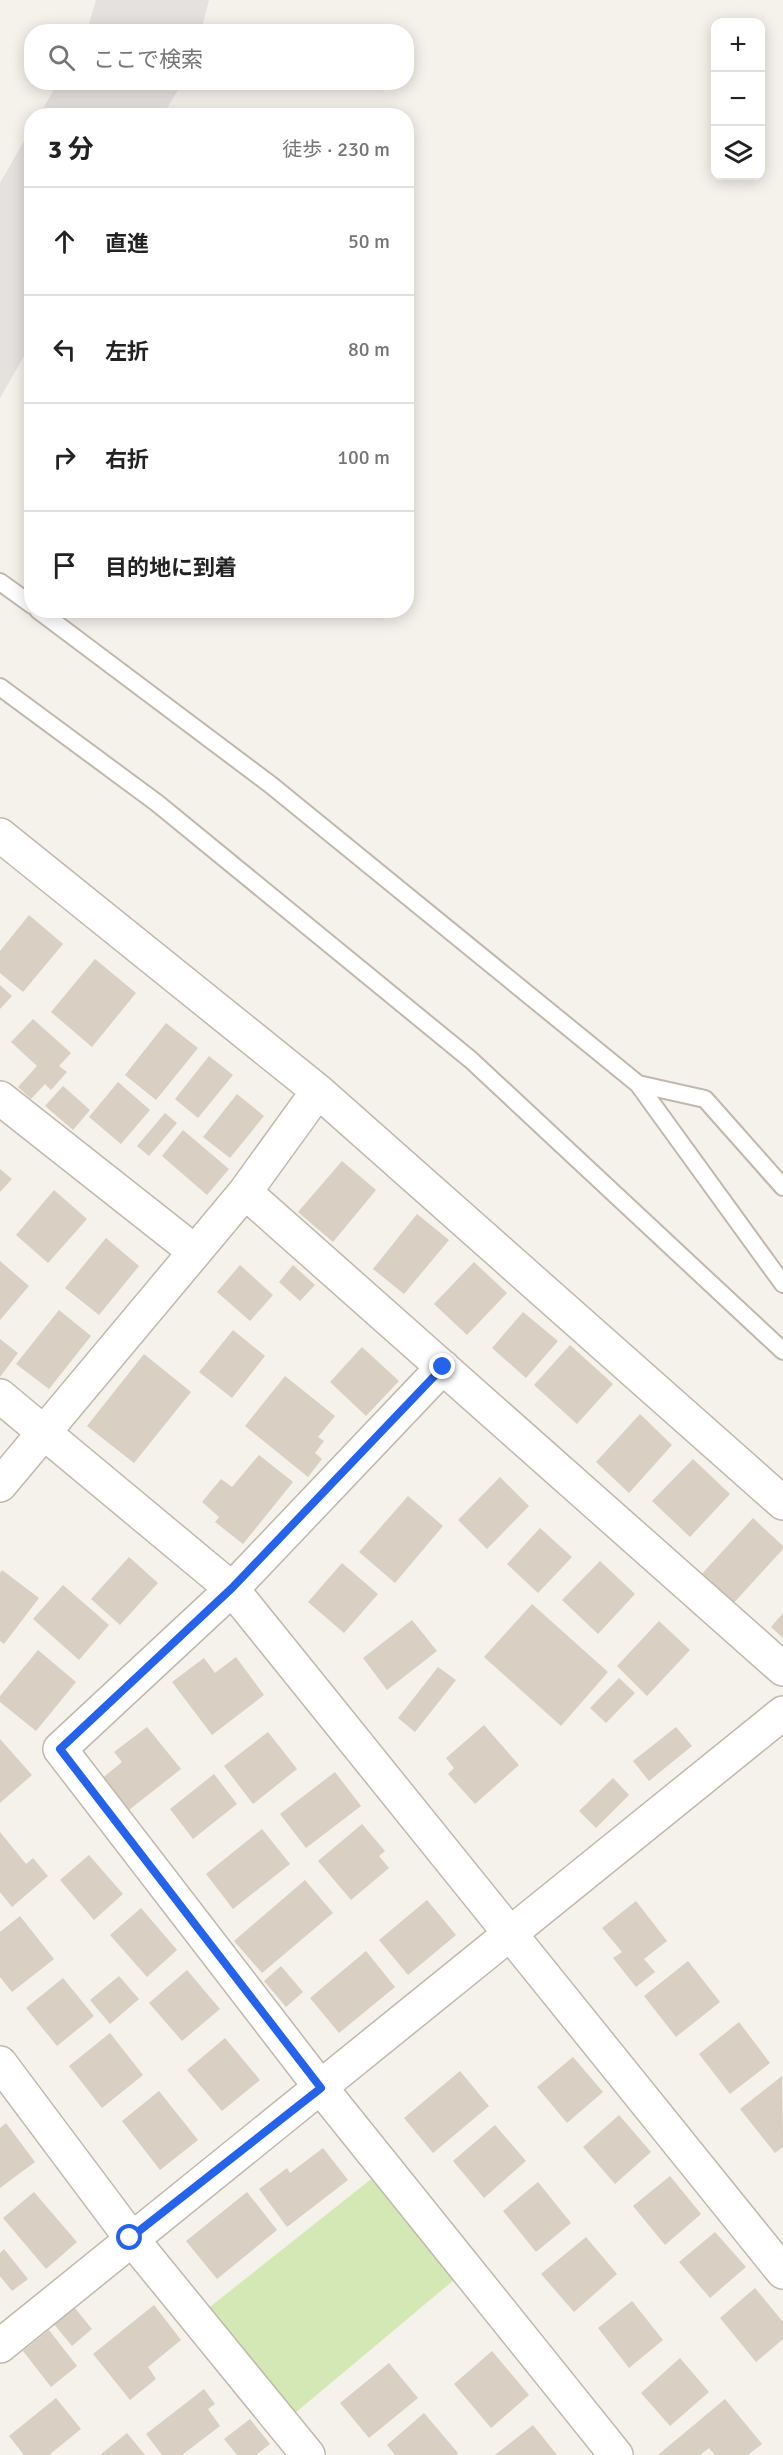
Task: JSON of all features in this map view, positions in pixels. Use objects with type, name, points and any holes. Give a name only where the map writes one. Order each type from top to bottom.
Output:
[{"type":"street","points":[[0,835],[318,1091],[783,1503]]},
{"type":"street","points":[[0,1485],[245,1192],[318,1091]]},
{"type":"street","points":[[0,1098],[194,1251]]},
{"type":"street","points":[[245,1192],[783,1669]]},
{"type":"street","points":[[443,1367],[232,1588],[60,1749],[321,2088],[616,2455]]},
{"type":"street","points":[[0,1396],[232,1588],[783,2272]]},
{"type":"street","points":[[0,2346],[130,2238],[321,2088],[783,1713]]},
{"type":"street","points":[[0,2064],[130,2238],[308,2455]]},
{"type":"lane","points":[[0,582],[24,600]]},
{"type":"lane","points":[[49,618],[270,785],[638,1084],[783,1284]]},
{"type":"lane","points":[[0,687],[157,803],[471,1060],[783,1351]]},
{"type":"lane","points":[[638,1084],[705,1099],[783,1187]]},
{"type":"green space","points":[[385,2168],[467,2269],[282,2424],[196,2318]]},
{"type":"shaded area","points":[[96,0],[209,0],[203,24],[89,24]]},
{"type":"shaded area","points":[[54,90],[178,90],[167,108],[43,108]]},
{"type":"shaded area","points":[[24,141],[24,356],[0,398],[0,183]]},
{"type":"building","points":[[29,915],[63,944],[23,992],[0,973],[0,951]]},
{"type":"building","points":[[95,959],[136,993],[92,1047],[51,1012]]},
{"type":"building","points":[[0,985],[12,996],[0,1009]]},
{"type":"building","points":[[33,1019],[71,1053],[59,1066],[67,1072],[51,1090],[45,1084],[31,1099],[18,1087],[37,1066],[11,1042]]},
{"type":"building","points":[[166,1023],[198,1048],[156,1100],[125,1075]]},
{"type":"building","points":[[209,1056],[233,1075],[198,1118],[175,1099]]},
{"type":"building","points":[[118,1082],[150,1110],[121,1144],[89,1117]]},
{"type":"building","points":[[63,1086],[90,1110],[73,1130],[45,1106]]},
{"type":"building","points":[[237,1094],[264,1116],[230,1158],[203,1137]]},
{"type":"building","points":[[165,1113],[177,1123],[149,1156],[137,1146]]},
{"type":"building","points":[[183,1130],[229,1169],[207,1195],[162,1156]]},
{"type":"building","points":[[342,1161],[376,1190],[333,1242],[298,1212]]},
{"type":"building","points":[[0,1169],[12,1179],[0,1192]]},
{"type":"building","points":[[54,1190],[87,1219],[48,1263],[16,1235]]},
{"type":"building","points":[[417,1214],[449,1240],[404,1294],[373,1269]]},
{"type":"building","points":[[106,1238],[139,1266],[99,1315],[65,1288]]},
{"type":"building","points":[[0,1261],[29,1286],[0,1320]]},
{"type":"building","points":[[474,1262],[507,1293],[467,1335],[434,1304]]},
{"type":"building","points":[[240,1265],[273,1295],[250,1321],[217,1292]]},
{"type":"building","points":[[293,1265],[315,1285],[300,1301],[279,1282]]},
{"type":"building","points":[[59,1310],[91,1336],[49,1389],[16,1364]]},
{"type":"building","points":[[523,1312],[558,1341],[526,1378],[492,1348]]},
{"type":"building","points":[[233,1330],[265,1356],[232,1398],[199,1372]]},
{"type":"building","points":[[0,1339],[18,1353],[0,1377]]},
{"type":"building","points":[[570,1345],[613,1384],[577,1424],[534,1385]]},
{"type":"building","points":[[362,1347],[399,1381],[366,1416],[330,1382]]},
{"type":"building","points":[[144,1354],[191,1392],[134,1463],[87,1426]]},
{"type":"building","points":[[285,1376],[335,1416],[318,1437],[324,1441],[315,1453],[322,1459],[308,1477],[245,1426]]},
{"type":"building","points":[[640,1414],[672,1445],[629,1493],[596,1462]]},
{"type":"building","points":[[259,1455],[293,1482],[243,1544],[215,1522],[219,1517],[202,1502],[221,1479],[232,1487]]},
{"type":"building","points":[[693,1459],[730,1494],[690,1537],[652,1501]]},
{"type":"building","points":[[500,1477],[529,1506],[487,1549],[458,1520]]},
{"type":"building","points":[[408,1496],[443,1526],[395,1583],[359,1552]]},
{"type":"building","points":[[753,1518],[783,1546],[783,1549],[731,1606],[699,1577]]},
{"type":"building","points":[[540,1528],[572,1557],[538,1593],[507,1564]]},
{"type":"building","points":[[129,1557],[158,1583],[120,1625],[91,1599]]},
{"type":"building","points":[[600,1561],[635,1594],[598,1634],[562,1600]]},
{"type":"building","points":[[342,1563],[378,1594],[344,1633],[308,1602]]},
{"type":"building","points":[[2,1570],[39,1598],[4,1644],[0,1641],[0,1573]]},
{"type":"building","points":[[63,1585],[109,1625],[79,1660],[33,1619]]},
{"type":"building","points":[[532,1604],[608,1672],[561,1726],[484,1657]]},
{"type":"building","points":[[783,1613],[783,1638],[771,1627]]},
{"type":"building","points":[[412,1620],[437,1651],[387,1690],[363,1658]]},
{"type":"building","points":[[659,1621],[690,1650],[647,1696],[617,1666]]},
{"type":"building","points":[[38,1650],[76,1682],[36,1731],[0,1702],[0,1696]]},
{"type":"building","points":[[236,1657],[264,1695],[212,1735],[172,1682],[204,1658],[215,1673]]},
{"type":"building","points":[[438,1667],[456,1680],[415,1732],[398,1718]]},
{"type":"building","points":[[619,1678],[635,1693],[606,1723],[590,1708]]},
{"type":"building","points":[[484,1725],[519,1765],[475,1804],[448,1774],[454,1768],[446,1758]]},
{"type":"building","points":[[147,1727],[181,1769],[125,1813],[100,1780],[122,1762],[114,1752]]},
{"type":"building","points":[[676,1727],[692,1746],[649,1781],[633,1761]]},
{"type":"building","points":[[268,1732],[297,1769],[253,1804],[224,1766]]},
{"type":"building","points":[[0,1739],[32,1775],[0,1803]]},
{"type":"building","points":[[335,1772],[361,1806],[306,1848],[280,1814]]},
{"type":"building","points":[[214,1774],[237,1804],[193,1839],[170,1809]]},
{"type":"building","points":[[613,1778],[629,1795],[596,1828],[579,1811]]},
{"type":"building","points":[[362,1824],[385,1851],[379,1856],[389,1868],[351,1900],[318,1861]]},
{"type":"building","points":[[262,1829],[290,1864],[233,1909],[206,1874]]},
{"type":"building","points":[[0,1832],[26,1864],[33,1858],[48,1876],[12,1907],[0,1892]]},
{"type":"building","points":[[89,1855],[123,1894],[94,1920],[60,1880]]},
{"type":"building","points":[[305,1880],[333,1913],[262,1973],[234,1941]]},
{"type":"building","points":[[427,1900],[456,1935],[408,1975],[379,1940]]},
{"type":"building","points":[[636,1901],[667,1941],[644,1959],[655,1972],[636,1987],[613,1958],[622,1952],[602,1928]]},
{"type":"building","points":[[141,1908],[177,1950],[147,1977],[110,1935]]},
{"type":"building","points":[[20,1916],[54,1959],[12,1992],[0,1977],[0,1932]]},
{"type":"building","points":[[366,1951],[395,1987],[339,2033],[310,1998]]},
{"type":"building","points":[[688,1961],[720,2002],[676,2037],[644,1996]]},
{"type":"building","points":[[281,1966],[303,1992],[286,2007],[264,1981]]},
{"type":"building","points":[[187,1970],[220,2009],[182,2041],[149,2003]]},
{"type":"building","points":[[119,1976],[139,1999],[110,2024],[90,2000]]},
{"type":"building","points":[[63,1978],[94,2016],[57,2046],[26,2008]]},
{"type":"building","points":[[739,2022],[770,2063],[730,2094],[699,2054]]},
{"type":"building","points":[[110,2033],[143,2075],[102,2108],[69,2066]]},
{"type":"building","points":[[225,2038],[260,2080],[222,2111],[187,2070]]},
{"type":"building","points":[[573,2057],[603,2092],[567,2123],[537,2087]]},
{"type":"building","points":[[460,2071],[489,2106],[433,2153],[404,2118]]},
{"type":"building","points":[[782,2076],[783,2147],[775,2153],[740,2109]]},
{"type":"building","points":[[159,2091],[198,2140],[160,2170],[122,2121]]},
{"type":"building","points":[[619,2115],[651,2152],[615,2184],[583,2147]]},
{"type":"building","points":[[6,2123],[35,2162],[0,2188],[0,2128]]},
{"type":"building","points":[[495,2125],[526,2161],[484,2198],[453,2161]]},
{"type":"building","points":[[323,2148],[348,2180],[287,2227],[259,2189],[287,2168],[290,2173]]},
{"type":"building","points":[[670,2176],[701,2214],[665,2245],[633,2206]]},
{"type":"building","points":[[538,2182],[571,2223],[536,2252],[503,2211]]},
{"type":"building","points":[[34,2192],[77,2242],[46,2269],[3,2218]]},
{"type":"building","points":[[247,2192],[277,2230],[217,2279],[186,2241]]},
{"type":"building","points":[[715,2232],[746,2267],[710,2298],[679,2262]]},
{"type":"building","points":[[586,2237],[617,2274],[574,2312],[541,2274]]},
{"type":"building","points":[[4,2249],[28,2279],[12,2291],[0,2276],[0,2253]]},
{"type":"building","points":[[755,2288],[783,2322],[783,2339],[756,2362],[720,2318]]},
{"type":"building","points":[[632,2301],[663,2340],[629,2368],[598,2328]]},
{"type":"building","points":[[154,2305],[181,2340],[148,2367],[156,2379],[130,2400],[93,2354]]},
{"type":"building","points":[[74,2307],[92,2329],[72,2346],[53,2323]]},
{"type":"building","points":[[49,2330],[77,2366],[51,2387],[23,2351]]},
{"type":"building","points":[[492,2351],[529,2395],[491,2428],[454,2384]]},
{"type":"building","points":[[680,2358],[709,2392],[670,2426],[641,2393]]},
{"type":"building","points":[[389,2363],[418,2398],[369,2438],[340,2403]]},
{"type":"building","points":[[204,2389],[215,2404],[208,2409],[220,2426],[182,2455],[162,2455],[146,2434]]},
{"type":"building","points":[[56,2398],[81,2429],[49,2455],[24,2455],[9,2436]]},
{"type":"building","points":[[725,2399],[762,2444],[748,2455],[715,2455],[709,2448],[700,2455],[658,2455]]},
{"type":"building","points":[[424,2413],[458,2453],[456,2455],[395,2455],[387,2445]]},
{"type":"building","points":[[250,2419],[270,2444],[256,2455],[237,2455],[224,2439]]},
{"type":"building","points":[[533,2425],[557,2455],[495,2455]]},
{"type":"building","points":[[127,2433],[145,2455],[100,2455]]},
{"type":"route","points":[[130,2238],[321,2088],[60,1749],[232,1588],[443,1367]]}]
